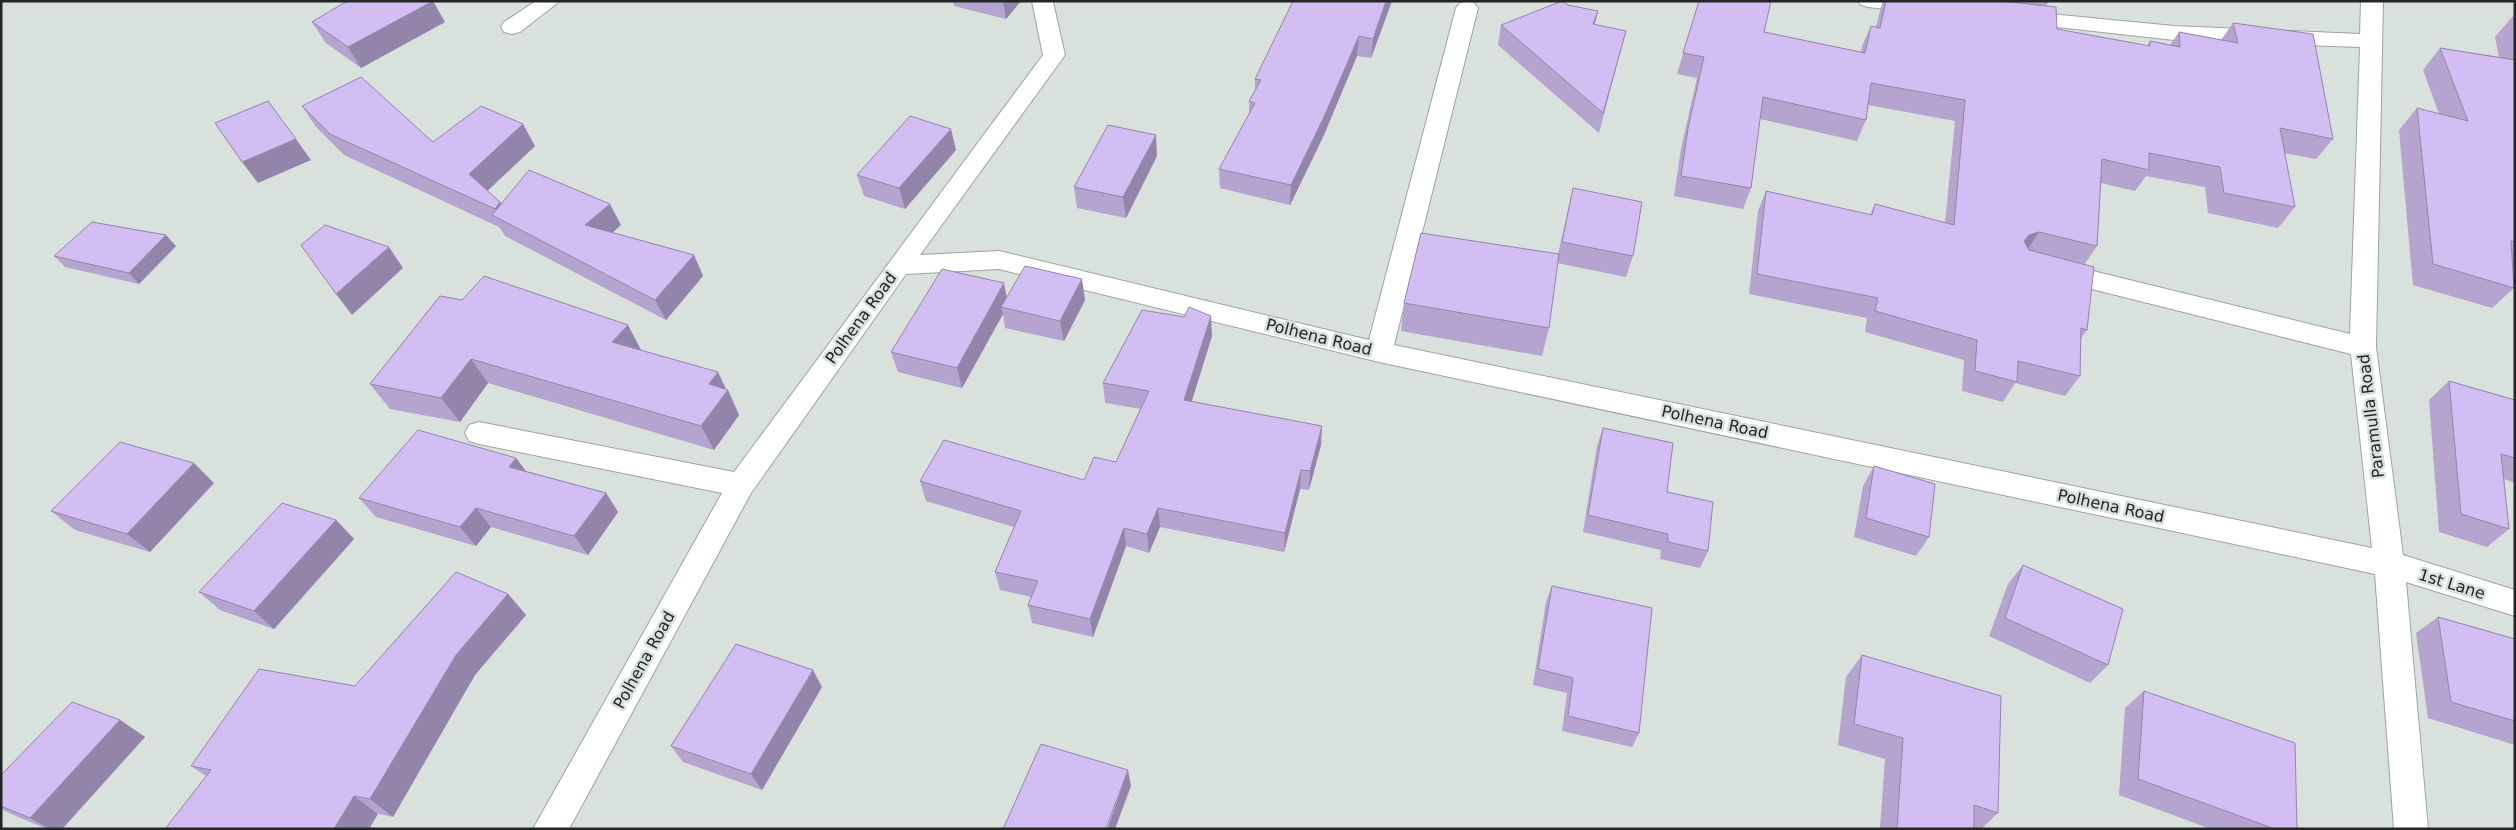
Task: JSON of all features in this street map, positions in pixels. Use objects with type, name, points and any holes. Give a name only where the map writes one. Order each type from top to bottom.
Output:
[{"type":"street","points":[[512,27],[550,1]]},
{"type":"street","points":[[1868,1],[1937,8]]},
{"type":"street","name":"Paramulla Road","points":[[2372,1],[2363,347],[2389,564],[2410,829]]},
{"type":"street","points":[[899,265],[1054,55],[1042,2]]},
{"type":"street","points":[[1379,352],[1467,8]]},
{"type":"street","points":[[1996,15],[2174,33],[2372,41]]},
{"type":"street","name":"Polhena Road","points":[[550,829],[741,485],[899,265],[998,260],[1379,352],[2389,564]]},
{"type":"street","points":[[2036,266],[2363,347]]},
{"type":"street","points":[[479,433],[741,485]]},
{"type":"street","name":"1st Lane","points":[[2389,564],[2515,603]]},
{"type":"building","points":[[349,1],[433,1],[348,47],[312,22]]},
{"type":"building","points":[[1293,1],[1386,1],[1373,39],[1359,36],[1324,117],[1291,185],[1219,169],[1255,103],[1249,101],[1261,80],[1255,79]]},
{"type":"building","points":[[1562,1],[1568,5],[1598,11],[1593,24],[1626,31],[1603,113],[1501,25]]},
{"type":"building","points":[[1699,1],[1771,1],[1764,32],[1865,53],[1871,26],[1880,28],[1886,1],[2001,1],[2056,7],[2057,29],[2150,46],[2150,41],[2180,47],[2179,32],[2238,43],[2233,23],[2313,34],[2333,139],[2280,128],[2295,207],[2224,193],[2220,167],[2149,153],[2149,170],[2102,159],[2097,246],[2039,232],[2029,235],[2024,241],[2029,250],[2094,267],[2087,330],[2081,328],[2080,376],[2018,361],[2017,382],[1975,371],[1977,340],[1875,311],[1878,298],[1757,274],[1766,191],[1872,215],[1875,204],[1954,225],[1965,100],[1871,83],[1866,120],[1763,97],[1751,188],[1681,176],[1688,128],[1704,57],[1683,53]]},
{"type":"building","points":[[2440,48],[2515,60],[2515,242],[2511,241],[2514,288],[2433,264],[2417,108],[2468,121]]},
{"type":"building","points":[[361,77],[433,142],[481,106],[523,124],[469,174],[500,202],[495,209],[330,134],[302,106]]},
{"type":"building","points":[[268,101],[296,139],[242,162],[215,123]]},
{"type":"building","points":[[910,116],[951,129],[899,188],[857,175]]},
{"type":"building","points":[[1108,125],[1156,135],[1123,197],[1074,187]]},
{"type":"building","points":[[529,170],[610,204],[585,225],[694,255],[655,300],[492,215]]},
{"type":"building","points":[[1573,188],[1642,202],[1633,256],[1562,242]]},
{"type":"building","points":[[92,222],[166,235],[129,273],[54,256]]},
{"type":"building","points":[[325,225],[389,247],[336,294],[301,245]]},
{"type":"building","points":[[1421,233],[1559,254],[1549,328],[1404,303]]},
{"type":"building","points":[[1025,266],[1082,279],[1060,321],[1001,307]]},
{"type":"building","points":[[942,269],[1004,283],[957,368],[891,352]]},
{"type":"building","points":[[484,276],[628,325],[612,342],[718,372],[709,384],[728,390],[701,426],[471,359],[441,398],[370,384],[440,296],[462,300]]},
{"type":"building","points":[[1189,307],[1211,316],[1184,400],[1322,426],[1310,471],[1301,470],[1285,533],[1158,508],[1147,534],[1124,528],[1090,619],[1028,605],[1038,581],[995,572],[1021,511],[920,481],[944,440],[1084,480],[1094,457],[1116,462],[1149,391],[1103,383],[1142,310],[1184,317]]},
{"type":"building","points":[[2449,381],[2515,400],[2515,458],[2501,454],[2509,529],[2461,514]]},
{"type":"building","points":[[1603,428],[1673,443],[1667,492],[1713,502],[1708,551],[1668,542],[1668,534],[1588,515]]},
{"type":"building","points":[[418,430],[516,458],[509,467],[606,493],[574,536],[476,508],[460,527],[359,498]]},
{"type":"building","points":[[120,442],[194,463],[127,534],[51,511]]},
{"type":"building","points":[[1874,466],[1935,484],[1929,537],[1866,518]]},
{"type":"building","points":[[282,503],[336,520],[254,611],[199,592]]},
{"type":"building","points":[[2023,565],[2123,609],[2108,665],[2005,618]]},
{"type":"building","points":[[456,572],[508,594],[456,655],[370,799],[354,796],[334,829],[165,829],[211,770],[191,766],[259,669],[355,686]]},
{"type":"building","points":[[1552,586],[1652,608],[1639,733],[1568,716],[1573,678],[1538,669]]},
{"type":"building","points":[[2438,617],[2515,639],[2515,721],[2451,702]]},
{"type":"building","points":[[736,644],[813,670],[751,774],[671,746]]},
{"type":"building","points":[[1862,655],[2001,696],[1998,813],[1974,805],[1974,829],[1897,829],[1903,738],[1854,724]]},
{"type":"building","points":[[2144,691],[2295,743],[2297,829],[2275,829],[2138,779]]},
{"type":"building","points":[[72,702],[120,720],[30,818],[1,806],[1,775]]},
{"type":"building","points":[[1041,744],[1128,770],[1106,828],[1109,829],[1003,829]]}]
